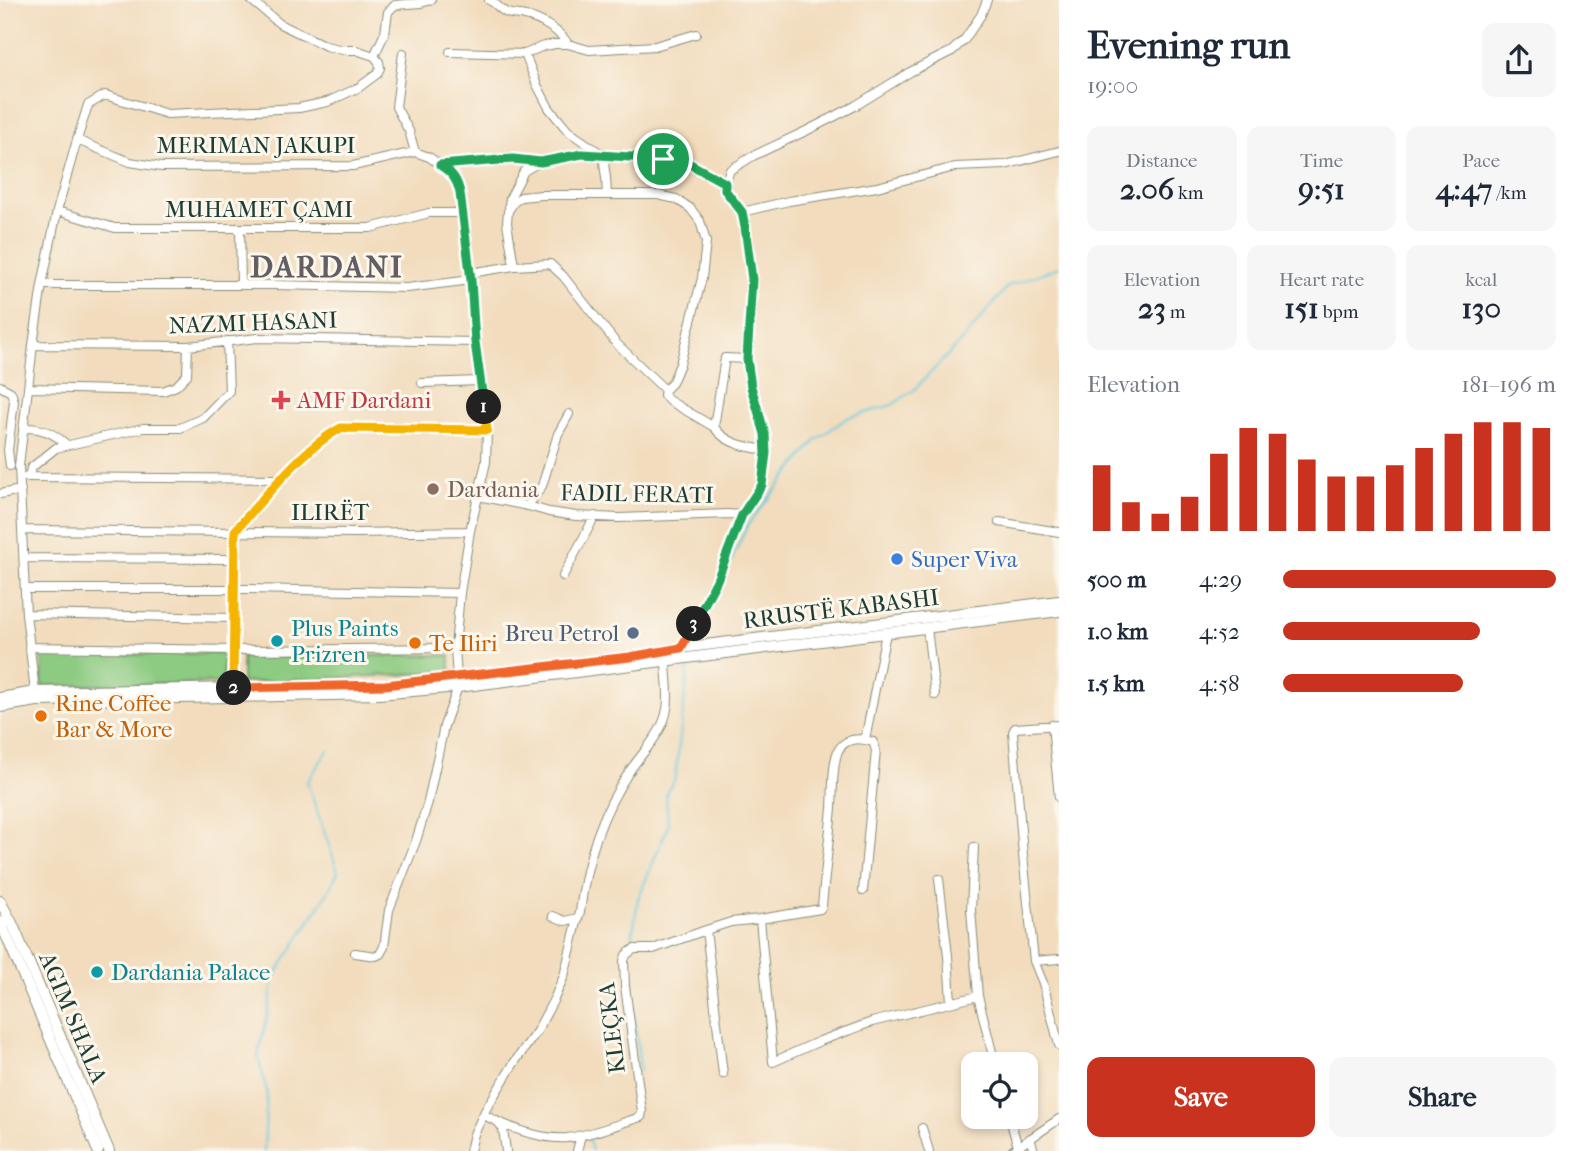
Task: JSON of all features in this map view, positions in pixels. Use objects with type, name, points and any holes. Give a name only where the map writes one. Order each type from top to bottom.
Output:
[{"type":"main road","name":"RRUSTË KABASHI","points":[[458,682],[681,648],[1059,601]]},
{"type":"main road","name":"RRUSTË KABASHI","points":[[0,707],[37,701],[458,682],[666,661],[1059,611]]},
{"type":"main road","name":"RRUSTË KABASHI","points":[[0,698],[35,692],[233,693]]},
{"type":"main road","name":"AGIM SHALA","points":[[0,901],[12,923],[109,1151]]},
{"type":"main road","name":"AGIM SHALA","points":[[0,920],[98,1151]]},
{"type":"street","points":[[14,466],[23,428],[42,285],[57,211],[88,105],[105,96],[167,114],[299,108],[327,102],[358,88],[377,75],[380,68],[374,56],[326,46],[280,24],[251,0]]},
{"type":"street","points":[[374,56],[385,33],[388,12],[395,5],[430,0]]},
{"type":"street","points":[[489,0],[507,13],[528,16],[550,27],[568,44]]},
{"type":"street","points":[[987,0],[981,15],[952,51],[910,72],[855,106],[730,170],[725,190],[742,212],[789,201],[877,187],[955,167],[1005,165],[1059,151]]},
{"type":"street","points":[[450,52],[525,54],[555,44],[568,44],[589,50],[655,46],[696,34]]},
{"type":"street","points":[[355,953],[376,956],[384,947],[389,910],[428,802],[444,726],[458,682],[455,648],[460,593],[470,531],[486,462],[487,430],[460,193],[452,173],[429,157],[415,152],[409,131],[396,107],[403,53]]},
{"type":"street","points":[[525,54],[549,108],[568,131],[603,155],[607,195]]},
{"type":"street","name":"MERIMAN JAKUPI","points":[[77,139],[130,162],[161,167],[353,166],[415,152]]},
{"type":"street","points":[[514,266],[507,223],[510,198],[524,171],[541,162],[582,154],[650,156],[690,164],[725,183]]},
{"type":"street","points":[[440,165],[513,159],[541,162]]},
{"type":"street","points":[[508,211],[521,197],[542,195],[658,195],[676,199],[690,208],[700,221],[706,242],[702,278],[682,354],[672,383],[664,390]]},
{"type":"street","name":"MUHAMET ÇAMI","points":[[57,211],[115,228],[370,228],[429,213],[462,214]]},
{"type":"street","name":"FADIL FERATI","points":[[478,496],[576,516],[619,518],[742,515],[762,485],[766,450],[765,434],[751,387],[747,359],[752,279],[742,212]]},
{"type":"street","points":[[240,228],[241,285]]},
{"type":"street","points":[[42,285],[407,288],[471,277],[514,266],[550,264],[563,276],[616,344],[664,390],[668,400],[714,426],[730,441],[766,450]]},
{"type":"street","name":"NAZMI HASANI","points":[[33,345],[188,346],[258,338],[475,342]]},
{"type":"street","points":[[35,692],[26,614],[21,490],[25,478],[31,468],[57,448],[143,428],[180,428],[204,418],[229,391],[227,341]]},
{"type":"street","points":[[28,388],[163,391],[176,386],[187,375],[188,346]]},
{"type":"street","points":[[714,426],[725,358],[747,359]]},
{"type":"street","points":[[422,383],[480,381]]},
{"type":"street","points":[[0,386],[11,392],[14,401],[8,450],[14,466],[25,478],[281,479]]},
{"type":"street","name":"FADIL FERATI","points":[[528,506],[542,486],[558,434],[569,414]]},
{"type":"street","points":[[23,428],[35,427],[48,431],[67,445]]},
{"type":"street","points":[[233,693],[235,531],[281,479],[325,436],[341,428],[487,430]]},
{"type":"street","points":[[0,466],[14,466]]},
{"type":"street","points":[[0,494],[21,490]]},
{"type":"street","points":[[681,648],[717,580],[742,515]]},
{"type":"street","points":[[563,576],[595,516]]},
{"type":"street","points":[[999,523],[1059,532]]},
{"type":"street","name":"ILIRËT","points":[[23,530],[356,533],[470,531]]},
{"type":"street","points":[[24,558],[235,559]]},
{"type":"street","points":[[26,589],[460,593]]},
{"type":"street","points":[[26,614],[234,618]]},
{"type":"street","points":[[926,628],[935,695]]},
{"type":"street","points":[[863,891],[876,750],[873,742],[862,739],[866,735],[886,633]]},
{"type":"street","points":[[29,647],[234,650],[455,648]]},
{"type":"street","points":[[470,1151],[474,1134],[486,1109],[513,1063],[537,1031],[564,976],[580,912],[590,855],[600,826],[629,771],[656,737],[664,722],[668,707],[666,661]]},
{"type":"street","points":[[1059,798],[1056,725],[1015,728],[1013,733],[1034,961],[1043,983],[1059,1045]]},
{"type":"street","name":"KLEÇKA","points":[[581,1135],[641,1117],[625,986],[624,961],[629,951],[634,948],[653,949],[731,922],[820,909],[835,757],[841,746],[850,740],[862,739]]},
{"type":"street","points":[[974,847],[971,910],[978,996],[992,1052]]},
{"type":"street","points":[[939,879],[951,1002]]},
{"type":"street","points":[[553,916],[565,921],[578,918]]},
{"type":"street","points":[[760,919],[773,1062],[872,1022],[978,996]]},
{"type":"street","points":[[706,930],[723,1074]]},
{"type":"street","points":[[1034,961],[1059,959]]},
{"type":"street","points":[[484,1115],[499,1124],[542,1136],[566,1138],[581,1135],[577,1151]]},
{"type":"street","points":[[1011,1129],[1015,1149],[1059,1119]]},
{"type":"street","points":[[499,1124],[503,1129],[506,1151]]},
{"type":"street","points":[[922,1128],[929,1151]]},
{"type":"street","points":[[1030,1138],[1034,1151]]},
{"type":"green space","points":[[223,653],[224,683],[42,686],[42,656]]},
{"type":"green space","points":[[450,655],[450,672],[242,683],[242,657]]},
{"type":"waterway","points":[[698,641],[748,524],[816,440],[847,418],[892,405],[914,390],[966,336],[1008,286],[1059,267]]},
{"type":"waterway","points":[[631,946],[638,899],[668,826],[666,793],[675,779],[688,670]]},
{"type":"waterway","points":[[264,1151],[267,1092],[258,1056],[273,979],[338,872],[307,782],[328,750]]},
{"type":"waterway","points":[[629,958],[640,1071]]},
{"type":"waterway","points":[[588,1136],[592,1151]]},
{"type":"place","name":"AMF Dardani","points":[[281,400]]},
{"type":"place","name":"Dardania","points":[[433,489]]},
{"type":"place","name":"Super Viva","points":[[897,559]]},
{"type":"place","name":"Breu Petrol","points":[[633,633]]},
{"type":"place","name":"Plus Paints Prizren","points":[[277,641]]},
{"type":"place","name":"Te Iliri","points":[[415,643]]},
{"type":"place","name":"Rine Coffee Bar & More","points":[[41,716]]},
{"type":"place","name":"Dardania Palace","points":[[97,972]]},
{"type":"district","name":"DARDANI","points":[[327,267]]},
{"type":"route","points":[[582,154],[650,156],[663,159],[690,164],[725,183],[725,190],[742,212],[752,279],[747,359],[751,387],[765,434],[766,453],[762,485],[742,515],[717,580],[681,648],[630,657],[385,685],[233,688],[235,531],[281,479],[325,436],[341,428],[487,430],[460,193],[452,173],[440,165],[513,159],[541,162],[582,154]]}]
